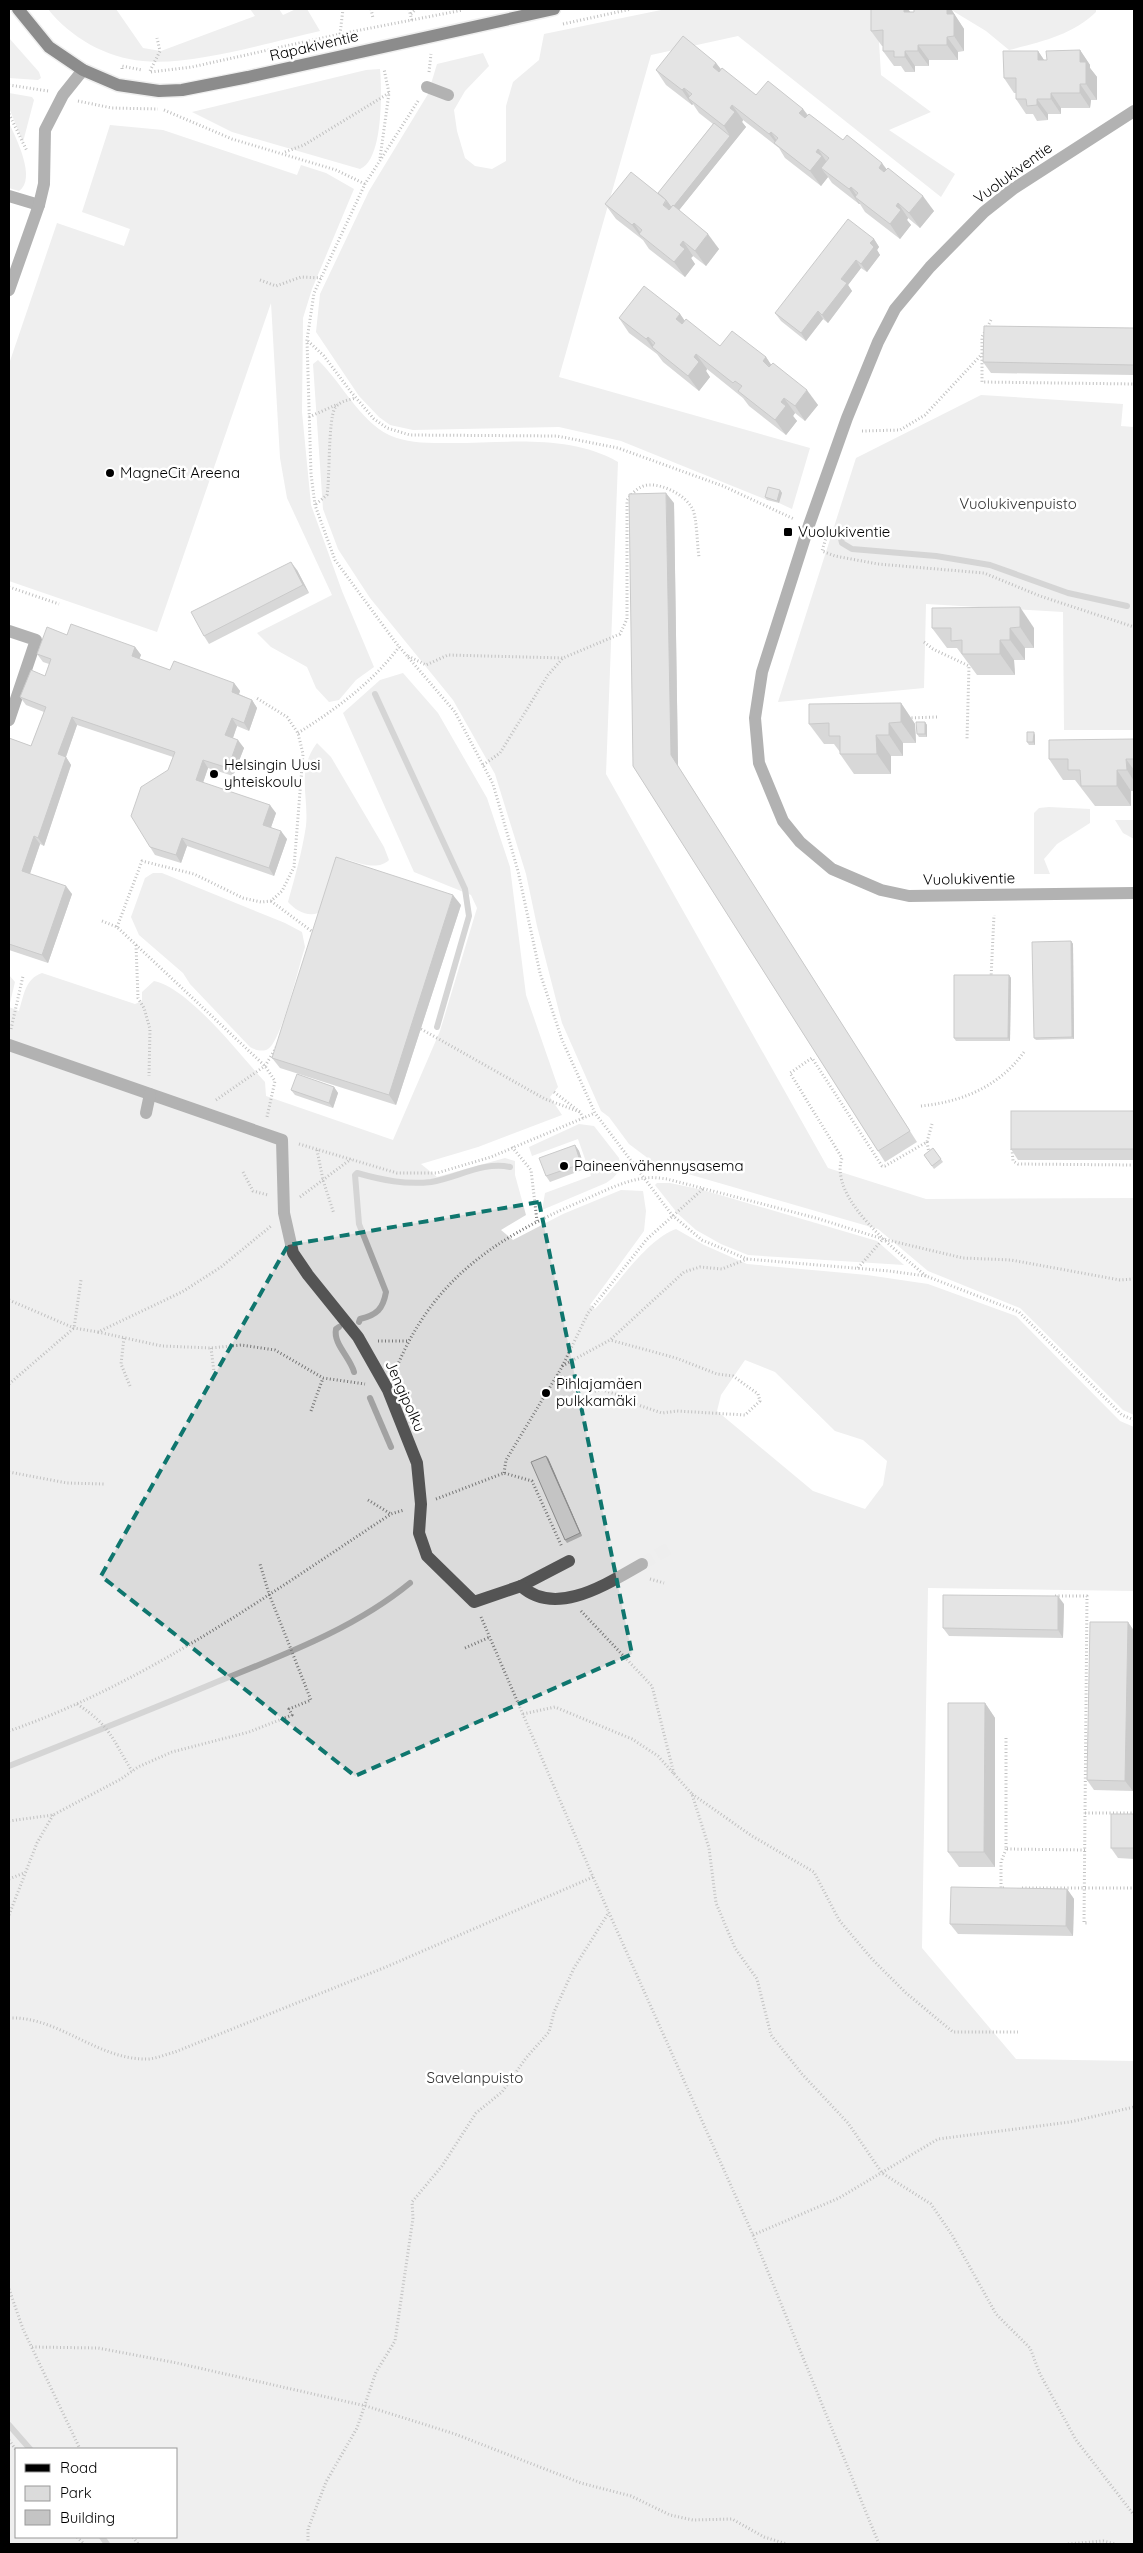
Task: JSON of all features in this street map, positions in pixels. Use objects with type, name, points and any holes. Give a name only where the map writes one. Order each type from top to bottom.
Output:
[{"type":"main road","name":"Rapakiventie","points":[[20,10],[36,33],[49,47],[83,70],[101,79],[138,89],[182,90],[554,9]]},
{"type":"street","points":[[9,290],[39,205],[46,174],[45,130],[63,95],[83,70]]},
{"type":"street","points":[[427,87],[448,95]]},
{"type":"street","name":"Vuolukiventie","points":[[1134,111],[1013,189],[984,212],[930,267],[896,309],[878,342],[847,418],[810,525],[762,672],[755,718],[759,763],[783,821],[800,842],[832,869],[881,890],[909,896],[1134,893]]},
{"type":"street","points":[[9,196],[39,205]]},
{"type":"street","points":[[9,631],[36,640],[9,720]]},
{"type":"street","points":[[9,1045],[282,1140]]},
{"type":"street","points":[[146,1113],[150,1094]]},
{"type":"street","name":"Jengipolku","points":[[282,1140],[282,1199],[293,1253],[308,1275],[358,1337],[388,1390],[417,1463],[421,1504],[419,1532],[427,1556],[474,1602]]},
{"type":"street","points":[[474,1602],[521,1586],[569,1562]]},
{"type":"street","points":[[521,1586],[529,1593],[548,1599],[586,1594],[642,1564]]},
{"type":"path","points":[[340,34],[344,9]]},
{"type":"path","points":[[371,9],[372,18]]},
{"type":"path","points":[[409,9],[412,21]]},
{"type":"path","points":[[411,14],[416,9]]},
{"type":"path","points":[[122,66],[150,71],[192,67],[340,34],[469,9]]},
{"type":"path","points":[[430,36],[431,54],[427,87],[365,184],[314,293],[307,340],[309,418],[315,505],[335,560],[399,647],[454,712],[493,784],[518,871],[540,973],[559,1031],[596,1113],[672,1215],[702,1240],[747,1259],[858,1268],[926,1276],[1019,1312],[1115,1408],[1134,1420]]},
{"type":"path","points":[[150,71],[160,51],[157,38]]},
{"type":"path","points":[[379,161],[388,93],[384,69]]},
{"type":"path","points":[[9,85],[47,91]]},
{"type":"path","points":[[284,153],[304,145],[388,93]]},
{"type":"path","points":[[76,100],[112,108],[164,110],[232,139],[336,170],[365,184]]},
{"type":"path","points":[[9,114],[30,155]]},
{"type":"path","points":[[260,280],[276,286],[301,277],[321,278]]},
{"type":"path","points":[[991,320],[982,337],[982,382],[1134,384]]},
{"type":"path","points":[[307,340],[334,368],[356,398],[374,418],[387,428],[410,435],[566,437],[618,448],[723,486],[774,509]]},
{"type":"path","points":[[862,431],[900,430],[925,415],[982,353]]},
{"type":"path","points":[[309,418],[340,403],[356,398]]},
{"type":"path","points":[[315,505],[327,495],[330,474],[332,418],[335,409],[340,403]]},
{"type":"path","points":[[405,654],[426,665],[448,655],[563,658],[620,634],[627,619],[627,500],[633,492],[649,484],[666,488],[682,497],[692,510],[699,557]]},
{"type":"path","points":[[822,551],[835,556],[878,564],[984,573],[1040,596],[1134,627]]},
{"type":"path","points":[[9,587],[59,604]]},
{"type":"path","points":[[924,642],[933,649],[969,666],[968,739]]},
{"type":"path","points":[[298,733],[339,706],[385,666],[399,647]]},
{"type":"path","points":[[483,765],[500,753],[543,682],[563,658]]},
{"type":"path","points":[[117,926],[142,861],[194,874],[243,898],[261,902],[271,901],[282,891],[294,866],[303,754],[298,733],[288,717],[255,697]]},
{"type":"path","points":[[903,718],[937,717]]},
{"type":"path","points":[[271,901],[314,933],[311,942]]},
{"type":"path","points":[[991,978],[994,915]]},
{"type":"path","points":[[102,921],[117,926],[265,1066],[275,1081],[266,1124],[269,1135]]},
{"type":"path","points":[[136,944],[138,998],[144,1008],[150,1029],[150,1094]]},
{"type":"path","points":[[11,1031],[23,976]]},
{"type":"path","points":[[421,1029],[545,1099],[580,1112]]},
{"type":"path","points":[[198,1110],[231,1091],[265,1066],[279,1042]]},
{"type":"path","points":[[921,1106],[940,1104],[980,1091],[999,1080],[1014,1066],[1024,1052]]},
{"type":"path","points":[[926,1276],[883,1239],[849,1200],[838,1168],[842,1158],[790,1073],[812,1058],[882,1166],[927,1142]]},
{"type":"path","points":[[554,1092],[580,1112],[582,1118]]},
{"type":"path","points":[[282,1140],[397,1173],[437,1173],[491,1157],[596,1113]]},
{"type":"path","points":[[929,1155],[927,1142],[932,1124]]},
{"type":"path","points":[[1013,1145],[1013,1161],[1018,1164],[1134,1164]]},
{"type":"path","points":[[512,1148],[531,1170],[537,1221]]},
{"type":"path","points":[[317,1150],[323,1180],[334,1214]]},
{"type":"path","points":[[98,1332],[182,1292],[261,1236],[297,1200],[351,1159]]},
{"type":"path","points":[[244,1172],[253,1191],[282,1199]]},
{"type":"path","points":[[9,1300],[74,1328],[162,1346],[211,1348],[241,1345],[275,1350],[323,1378],[362,1383],[388,1390],[408,1341],[434,1300],[464,1269],[496,1245],[537,1221],[603,1192],[645,1178],[668,1179],[704,1188],[816,1218],[883,1239],[962,1258],[1011,1260],[1120,1280],[1134,1279]]},
{"type":"path","points":[[504,1472],[506,1460],[562,1367],[588,1313],[647,1238],[704,1188]]},
{"type":"path","points":[[858,1268],[883,1239]]},
{"type":"path","points":[[562,1367],[610,1340],[684,1272],[700,1266],[722,1269],[747,1259]]},
{"type":"path","points":[[9,1384],[74,1328],[81,1280]]},
{"type":"path","points":[[358,1337],[377,1341],[408,1341]]},
{"type":"path","points":[[124,1338],[121,1364],[130,1386]]},
{"type":"path","points":[[557,1375],[572,1381],[590,1392],[602,1390],[662,1413],[677,1411],[745,1415],[760,1400],[758,1394],[733,1376],[717,1374],[676,1358],[610,1340]]},
{"type":"path","points":[[211,1348],[214,1372]]},
{"type":"path","points":[[311,1411],[323,1378]]},
{"type":"path","points":[[9,1472],[67,1483],[104,1484]]},
{"type":"path","points":[[9,1731],[77,1704],[155,1664],[269,1594],[391,1514],[504,1472],[532,1481],[569,1562]]},
{"type":"path","points":[[368,1500],[391,1514]]},
{"type":"path","points":[[9,1821],[53,1815],[121,1779],[132,1771],[172,1752],[249,1732],[292,1715],[289,1709],[311,1700],[269,1594],[260,1564]]},
{"type":"path","points":[[567,1596],[652,1686],[675,1775]]},
{"type":"path","points":[[1049,1596],[1087,1596],[1084,1923],[1089,1923]]},
{"type":"path","points":[[474,1602],[593,1877],[753,2235],[878,2544]]},
{"type":"path","points":[[465,1648],[490,1637]]},
{"type":"path","points":[[77,1704],[97,1717],[107,1727],[132,1771]]},
{"type":"path","points":[[523,1714],[556,1707],[632,1738],[658,1756],[692,1794],[752,1836],[814,1872],[844,1927],[906,1993],[953,2032],[1018,2032]]},
{"type":"path","points":[[1006,1738],[1006,1849],[1001,1862],[1001,1888],[1010,1888]]},
{"type":"path","points":[[692,1794],[709,1848],[716,1903],[735,1948],[757,1979],[771,2035],[802,2074],[848,2123],[882,2173],[931,2204],[952,2235],[996,2314],[1030,2348],[1040,2374],[1076,2440],[1134,2515]]},
{"type":"path","points":[[1085,1812],[1134,1813]]},
{"type":"path","points":[[9,1915],[37,1843],[53,1815]]},
{"type":"path","points":[[1006,1849],[1084,1850]]},
{"type":"path","points":[[9,1879],[25,1872]]},
{"type":"path","points":[[9,2018],[24,2018],[59,2030],[104,2051],[127,2058],[150,2059],[176,2052],[386,1967],[593,1877]]},
{"type":"path","points":[[1019,1888],[1134,1888]]},
{"type":"path","points":[[308,2544],[308,2528],[326,2482],[357,2428],[376,2372],[395,2340],[413,2218],[412,2202],[442,2166],[476,2113],[502,2092],[526,2058],[549,2032],[554,2012],[574,1968],[609,1912]]},
{"type":"path","points":[[753,2235],[840,2198],[938,2139],[1070,2122],[1104,2112],[1134,2107]]},
{"type":"path","points":[[9,2289],[32,2347],[80,2448]]},
{"type":"path","points":[[32,2347],[98,2348],[176,2363],[366,2406],[455,2434],[580,2483],[630,2496],[670,2515],[693,2520],[732,2519],[764,2537],[787,2544]]},
{"type":"path","points":[[1068,2544],[1103,2541],[1115,2544]]},
{"type":"highlighted area","points":[[539,1202],[632,1654],[355,1776],[101,1576],[288,1245]]},
{"type":"green space","points":[[48,9],[116,9],[143,48],[161,51],[255,16],[250,9],[279,9],[283,15],[296,9],[307,9],[320,31],[208,57],[163,62],[143,61],[116,56],[102,51],[67,29]]},
{"type":"green space","points":[[666,9],[877,9],[881,75],[931,112],[889,130],[955,174],[941,197],[738,36],[651,55],[559,377],[810,448],[792,509],[779,503],[782,493],[770,490],[767,500],[621,441],[559,427],[413,430],[390,425],[379,417],[359,396],[316,332],[320,294],[369,191],[428,94],[437,64],[483,53],[489,66],[465,91],[454,110],[457,131],[465,158],[475,166],[492,169],[506,161],[506,106],[513,82],[539,60],[544,34]]},
{"type":"green space","points":[[877,9],[1096,9],[1096,12],[1077,27],[1056,37],[1009,50],[986,31],[953,11]]},
{"type":"green space","points":[[9,38],[39,72],[41,78],[38,80],[9,78]]},
{"type":"green space","points":[[380,69],[381,108],[377,139],[368,163],[360,169],[232,132],[192,112],[366,70]]},
{"type":"green space","points":[[9,93],[32,97],[34,100],[23,142],[9,108]]},
{"type":"green space","points":[[9,123],[26,168],[24,185],[19,191],[9,188]]},
{"type":"green space","name":"MagneCit Areena","points":[[110,125],[163,130],[297,175],[301,165],[326,173],[354,189],[312,289],[303,318],[302,412],[311,505],[342,591],[374,667],[356,680],[339,700],[329,702],[316,688],[307,667],[271,647],[257,633],[332,595],[287,498],[280,458],[271,303],[157,632],[9,581],[9,364],[57,223],[124,246],[130,229],[82,212]]},
{"type":"green space","points":[[318,360],[369,420],[378,428],[397,438],[428,443],[537,442],[558,444],[579,447],[599,453],[618,462],[606,774],[828,1168],[926,1199],[1134,1198],[1134,1415],[1123,1410],[1020,1308],[928,1271],[878,1229],[657,1165],[629,1144],[609,1117],[601,1111],[562,1023],[537,926],[526,874],[495,774],[453,700],[370,598],[338,549],[323,509],[313,364]]},
{"type":"green space","name":"Vuolukivenpuisto","points":[[981,395],[1123,404],[1121,426],[1134,427],[1134,730],[1064,730],[1063,612],[926,604],[924,688],[778,702],[856,458]]},
{"type":"green space","name":"Savelanpuisto","points":[[403,673],[438,713],[487,798],[510,867],[526,995],[558,1087],[550,1097],[562,1115],[478,1147],[421,1164],[437,1177],[505,1158],[515,1161],[515,1175],[526,1215],[501,1230],[513,1240],[563,1214],[621,1190],[643,1191],[646,1211],[644,1231],[590,1305],[595,1309],[632,1264],[654,1242],[676,1229],[704,1245],[747,1264],[867,1275],[928,1284],[1016,1316],[1120,1421],[1134,1427],[1134,1591],[928,1588],[922,1948],[1016,2059],[1134,2061],[1134,2544],[9,2544],[9,1007],[19,1011],[29,983],[42,973],[135,1004],[142,1001],[142,992],[154,981],[168,986],[183,996],[213,1024],[265,1082],[266,1096],[393,1140],[440,1031],[477,908],[471,895],[414,872],[343,713],[380,680]],"holes":[[[745,1360],[775,1372],[835,1431],[863,1440],[887,1461],[883,1485],[865,1509],[813,1491],[717,1411],[721,1395]]]},
{"type":"green space","points":[[317,743],[331,757],[384,847],[389,860],[374,866],[345,859],[341,862],[318,913],[310,914],[294,908],[288,902],[306,826],[305,774],[311,753]]},
{"type":"green space","points":[[1039,808],[1090,809],[1090,823],[1057,844],[1044,859],[1050,874],[1034,874],[1034,813]]},
{"type":"green space","points":[[1115,820],[1134,820],[1134,839],[1123,833]]},
{"type":"green space","points":[[153,873],[162,873],[285,923],[302,932],[305,947],[294,985],[279,1032],[268,1049],[259,1050],[250,1047],[190,984],[183,973],[139,935],[131,917],[145,878]]},
{"type":"green space","points":[[9,975],[15,982],[9,1007]]},
{"type":"green space","points":[[579,1124],[594,1126],[619,1158],[621,1169],[606,1183],[542,1210],[545,1193],[591,1176],[578,1139],[532,1156],[529,1147]]},
{"type":"green space","points":[[657,1183],[670,1183],[703,1190],[877,1241],[904,1265],[748,1255],[721,1244],[696,1230],[678,1214],[655,1185]]},
{"type":"building","points":[[871,9],[904,9],[904,12],[914,12],[914,9],[947,9],[947,14],[954,14],[954,36],[947,37],[947,45],[918,45],[918,51],[905,51],[905,57],[894,57],[894,51],[883,51],[883,30],[871,31]]},
{"type":"building","points":[[683,36],[716,63],[713,67],[719,72],[722,68],[756,95],[768,81],[803,109],[799,113],[805,118],[809,114],[843,140],[847,135],[882,163],[879,168],[884,172],[888,168],[923,196],[909,213],[898,203],[896,206],[901,210],[890,224],[855,197],[858,193],[851,187],[849,189],[821,168],[829,158],[818,149],[816,152],[822,156],[810,171],[774,143],[778,138],[771,132],[769,134],[732,105],[730,108],[735,112],[724,126],[688,98],[692,94],[684,88],[682,90],[656,70]]},
{"type":"building","points":[[1080,50],[1080,62],[1086,62],[1086,84],[1080,84],[1080,93],[1051,93],[1051,99],[1037,99],[1037,105],[1027,106],[1026,99],[1016,99],[1016,78],[1004,78],[1003,51],[1038,51],[1038,60],[1047,60],[1046,51]]},
{"type":"building","points":[[714,123],[730,136],[674,206],[671,207],[658,193]]},
{"type":"building","points":[[631,172],[666,200],[663,205],[669,210],[673,205],[708,234],[695,251],[683,241],[680,245],[685,249],[674,262],[639,234],[642,230],[634,223],[632,225],[605,204]]},
{"type":"building","points":[[848,219],[874,239],[870,243],[874,247],[861,264],[856,260],[841,279],[847,283],[822,315],[818,311],[801,333],[775,313]]},
{"type":"building","points":[[644,286],[680,314],[676,319],[682,324],[686,319],[720,346],[732,331],[766,357],[763,361],[769,367],[773,363],[807,390],[795,406],[784,398],[781,402],[786,406],[775,420],[738,391],[742,386],[735,381],[733,383],[696,354],[694,357],[699,362],[688,376],[652,347],[655,343],[648,337],[646,339],[619,318]]},
{"type":"building","points":[[984,326],[1134,328],[1134,365],[983,362]]},
{"type":"building","points":[[768,487],[780,490],[777,501],[765,497]]},
{"type":"building","points":[[666,493],[671,755],[910,1131],[878,1151],[633,766],[629,494]]},
{"type":"building","points":[[291,562],[303,585],[204,636],[191,612]]},
{"type":"building","points":[[1020,607],[1020,627],[1010,628],[1010,640],[1000,640],[1000,654],[962,654],[962,640],[951,641],[951,628],[932,628],[932,608]]},
{"type":"building","points":[[71,624],[135,647],[132,656],[170,670],[174,661],[234,683],[232,692],[252,700],[244,723],[232,718],[225,735],[238,740],[228,768],[203,760],[196,780],[270,805],[263,825],[281,831],[269,868],[182,838],[176,855],[150,847],[131,816],[141,787],[168,770],[175,752],[72,717],[58,754],[66,757],[38,838],[34,836],[22,871],[66,886],[42,955],[9,944],[9,738],[31,746],[46,707],[20,697],[31,670],[45,676],[51,659],[37,654],[47,627],[67,635]]},
{"type":"building","points":[[901,703],[901,722],[889,723],[889,735],[876,735],[877,754],[840,754],[840,736],[829,736],[829,723],[809,724],[809,704]]},
{"type":"building","points":[[916,722],[925,722],[925,734],[917,734]]},
{"type":"building","points":[[1027,732],[1034,732],[1033,742],[1027,742]]},
{"type":"building","points":[[1134,739],[1134,759],[1126,759],[1127,770],[1117,770],[1117,786],[1081,786],[1080,770],[1068,770],[1068,759],[1049,759],[1049,740]]},
{"type":"building","points":[[336,857],[453,895],[389,1095],[272,1058]]},
{"type":"building","points":[[1071,941],[1072,1037],[1034,1038],[1032,942]]},
{"type":"building","points":[[954,975],[1009,975],[1008,1038],[954,1038]]},
{"type":"building","points":[[297,1074],[334,1087],[329,1103],[291,1090]]},
{"type":"building","points":[[1011,1111],[1134,1111],[1134,1149],[1011,1149]]},
{"type":"building","name":"Paineenvähennysasema","points":[[575,1145],[581,1164],[546,1176],[539,1158]]},
{"type":"building","points":[[933,1148],[941,1159],[932,1166],[924,1155]]},
{"type":"building","points":[[546,1456],[580,1533],[565,1540],[531,1462]]},
{"type":"building","points":[[943,1595],[1058,1596],[1058,1630],[943,1628]]},
{"type":"building","points":[[1090,1622],[1128,1622],[1125,1781],[1087,1780]]},
{"type":"building","points":[[948,1703],[985,1703],[984,1852],[948,1852]]},
{"type":"building","points":[[1111,1814],[1134,1814],[1134,1848],[1111,1848]]},
{"type":"building","points":[[951,1887],[1067,1889],[1066,1926],[950,1924]]},
{"type":"waterway","points":[[840,535],[842,543],[852,549],[936,556],[990,565],[1068,593],[1127,606]]},
{"type":"waterway","points":[[375,694],[465,889],[469,916],[437,1027]]},
{"type":"waterway","points":[[359,1322],[360,1319],[375,1313],[381,1307],[386,1292],[359,1224],[355,1175],[357,1173],[394,1181],[421,1183],[441,1180],[490,1166],[510,1167]]},
{"type":"waterway","points":[[339,1327],[336,1329],[337,1340],[354,1372]]},
{"type":"waterway","points":[[370,1398],[391,1447]]},
{"type":"waterway","points":[[9,1766],[315,1641],[365,1615],[410,1583]]},
{"type":"waterway","points":[[9,2425],[29,2448]]},
{"type":"waterway","points":[[103,2538],[107,2544]]},
{"type":"tunnel","points":[[642,1564],[671,1547]]},
{"type":"place","name":"MagneCit Areena","points":[[110,473]]},
{"type":"place","name":"Vuolukiventie","points":[[788,532]]},
{"type":"place","name":"Helsingin Uusi yhteiskoulu","points":[[214,774]]},
{"type":"place","name":"Paineenvähennysasema","points":[[564,1166]]},
{"type":"place","name":"Pihlajamäen pulkkamäki","points":[[546,1393]]}]
